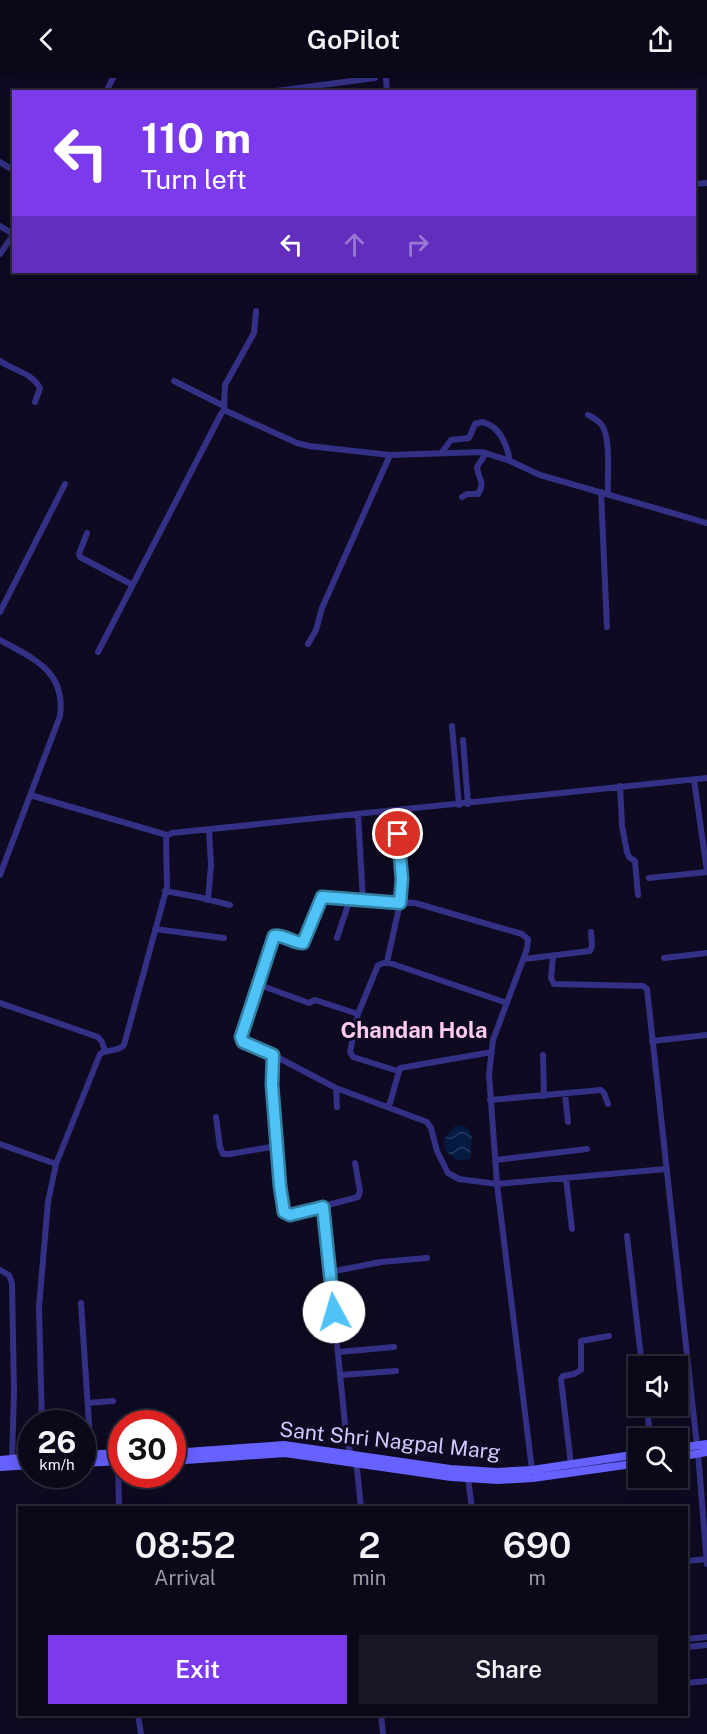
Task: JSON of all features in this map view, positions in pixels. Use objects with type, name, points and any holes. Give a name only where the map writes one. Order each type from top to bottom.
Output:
[{"type":"main road","points":[[700,1450],[707,1444]]},
{"type":"main road","name":"Sant Shri Nagpal Marg","points":[[186,1452],[284,1445],[473,1472],[532,1470],[628,1456]]},
{"type":"main road","name":"Sant Shri Nagpal Marg","points":[[186,1460],[285,1453],[468,1479],[498,1480],[533,1478],[628,1465]]},
{"type":"main road","points":[[0,1460],[18,1458]]},
{"type":"main road","points":[[0,1467],[18,1466]]},
{"type":"street","points":[[283,90],[375,78]]},
{"type":"street","points":[[0,254],[12,236]]},
{"type":"street","points":[[98,652],[131,584],[224,408],[225,385],[254,333],[256,311]]},
{"type":"street","points":[[0,362],[25,373],[37,382],[40,388],[35,402]]},
{"type":"street","points":[[174,381],[224,408],[303,445],[390,455],[442,452],[486,453],[510,461],[540,476],[707,523]]},
{"type":"street","points":[[588,415],[600,422],[606,446],[604,493],[607,627]]},
{"type":"street","points":[[442,452],[451,440],[469,438],[476,424],[482,422],[496,429],[507,448],[510,461]]},
{"type":"street","points":[[462,497],[466,494],[478,494],[482,489],[483,483],[477,467],[486,453]]},
{"type":"street","points":[[308,644],[390,455]]},
{"type":"street","points":[[0,612],[65,484]]},
{"type":"street","points":[[87,533],[79,554],[82,560],[131,584]]},
{"type":"street","points":[[0,640],[46,668],[56,680],[61,706],[60,716],[2,862],[0,875]]},
{"type":"street","points":[[452,726],[459,805]]},
{"type":"street","points":[[463,740],[468,804]]},
{"type":"street","points":[[30,795],[167,835],[707,778]]},
{"type":"street","points":[[649,878],[707,871],[694,780]]},
{"type":"street","points":[[620,786],[625,845],[628,856],[635,861],[638,895]]},
{"type":"street","points":[[387,962],[400,903],[402,879],[396,811]]},
{"type":"street","points":[[358,815],[363,900]]},
{"type":"street","points":[[208,900],[211,865],[209,830]]},
{"type":"street","points":[[42,1410],[39,1307],[48,1202],[56,1164],[100,1054],[119,1049],[124,1045],[168,881],[165,839],[167,835]]},
{"type":"street","points":[[165,891],[230,906]]},
{"type":"street","points":[[532,1470],[497,1184],[489,1074],[494,1040],[528,945],[526,936],[418,904],[320,898],[303,943],[274,936],[257,984],[242,1041],[336,1088],[427,1122],[431,1128],[437,1151],[451,1176],[497,1184],[666,1169]]},
{"type":"street","points":[[337,938],[350,899]]},
{"type":"street","points":[[155,930],[224,938]]},
{"type":"street","points":[[524,959],[590,951],[591,932]]},
{"type":"street","points":[[664,958],[707,953]]},
{"type":"street","points":[[552,956],[551,978],[554,984],[645,986],[700,1450],[707,1564]]},
{"type":"street","points":[[398,1071],[353,1057],[350,1047],[358,1014],[378,965],[387,962],[507,1003]]},
{"type":"street","points":[[257,984],[309,1003],[315,1000],[358,1014]]},
{"type":"street","points":[[0,1004],[98,1037],[105,1051]]},
{"type":"street","points":[[652,1041],[707,1035]]},
{"type":"street","points":[[387,1107],[398,1071],[403,1067],[492,1052]]},
{"type":"street","points":[[273,1055],[272,1085],[280,1186],[285,1214],[290,1215],[358,1197],[360,1191],[355,1163]]},
{"type":"street","points":[[543,1055],[544,1096]]},
{"type":"street","points":[[336,1088],[337,1107]]},
{"type":"street","points":[[490,1100],[601,1090],[608,1104]]},
{"type":"street","points":[[565,1094],[568,1122]]},
{"type":"street","points":[[216,1118],[223,1154],[277,1146]]},
{"type":"street","points":[[0,1144],[56,1164]]},
{"type":"street","points":[[496,1160],[587,1149]]},
{"type":"street","points":[[566,1178],[572,1229]]},
{"type":"street","points":[[323,1207],[344,1414],[351,1454],[355,1462],[361,1506]]},
{"type":"street","points":[[627,1236],[641,1356]]},
{"type":"street","points":[[330,1272],[381,1262],[426,1258]]},
{"type":"street","points":[[0,1270],[9,1275],[12,1283],[14,1392],[12,1458]]},
{"type":"street","points":[[81,1303],[88,1410]]},
{"type":"street","points":[[571,1465],[561,1379],[580,1370],[581,1341],[609,1336]]},
{"type":"street","points":[[339,1352],[394,1347]]},
{"type":"street","points":[[341,1375],[396,1371]]},
{"type":"street","points":[[88,1403],[113,1401]]},
{"type":"street","points":[[468,1479],[472,1506]]},
{"type":"street","points":[[119,1488],[119,1506]]},
{"type":"street","points":[[688,1561],[707,1559]]},
{"type":"street","points":[[688,1639],[707,1637]]},
{"type":"street","points":[[688,1647],[707,1645]]},
{"type":"street","points":[[688,1683],[707,1681]]},
{"type":"street","points":[[138,1716],[141,1734]]},
{"type":"street","points":[[381,1716],[383,1734]]},
{"type":"water","points":[[456,1125],[467,1127],[472,1137],[470,1159],[457,1161],[445,1150],[444,1139]]},
{"type":"district","name":"Chandan Hola","points":[[414,1030]]},
{"type":"route","points":[[334,1312],[323,1207],[290,1215],[284,1212],[272,1085],[273,1055],[243,1042],[241,1037],[274,936],[303,943],[322,897],[400,903],[402,879],[398,834]]}]
